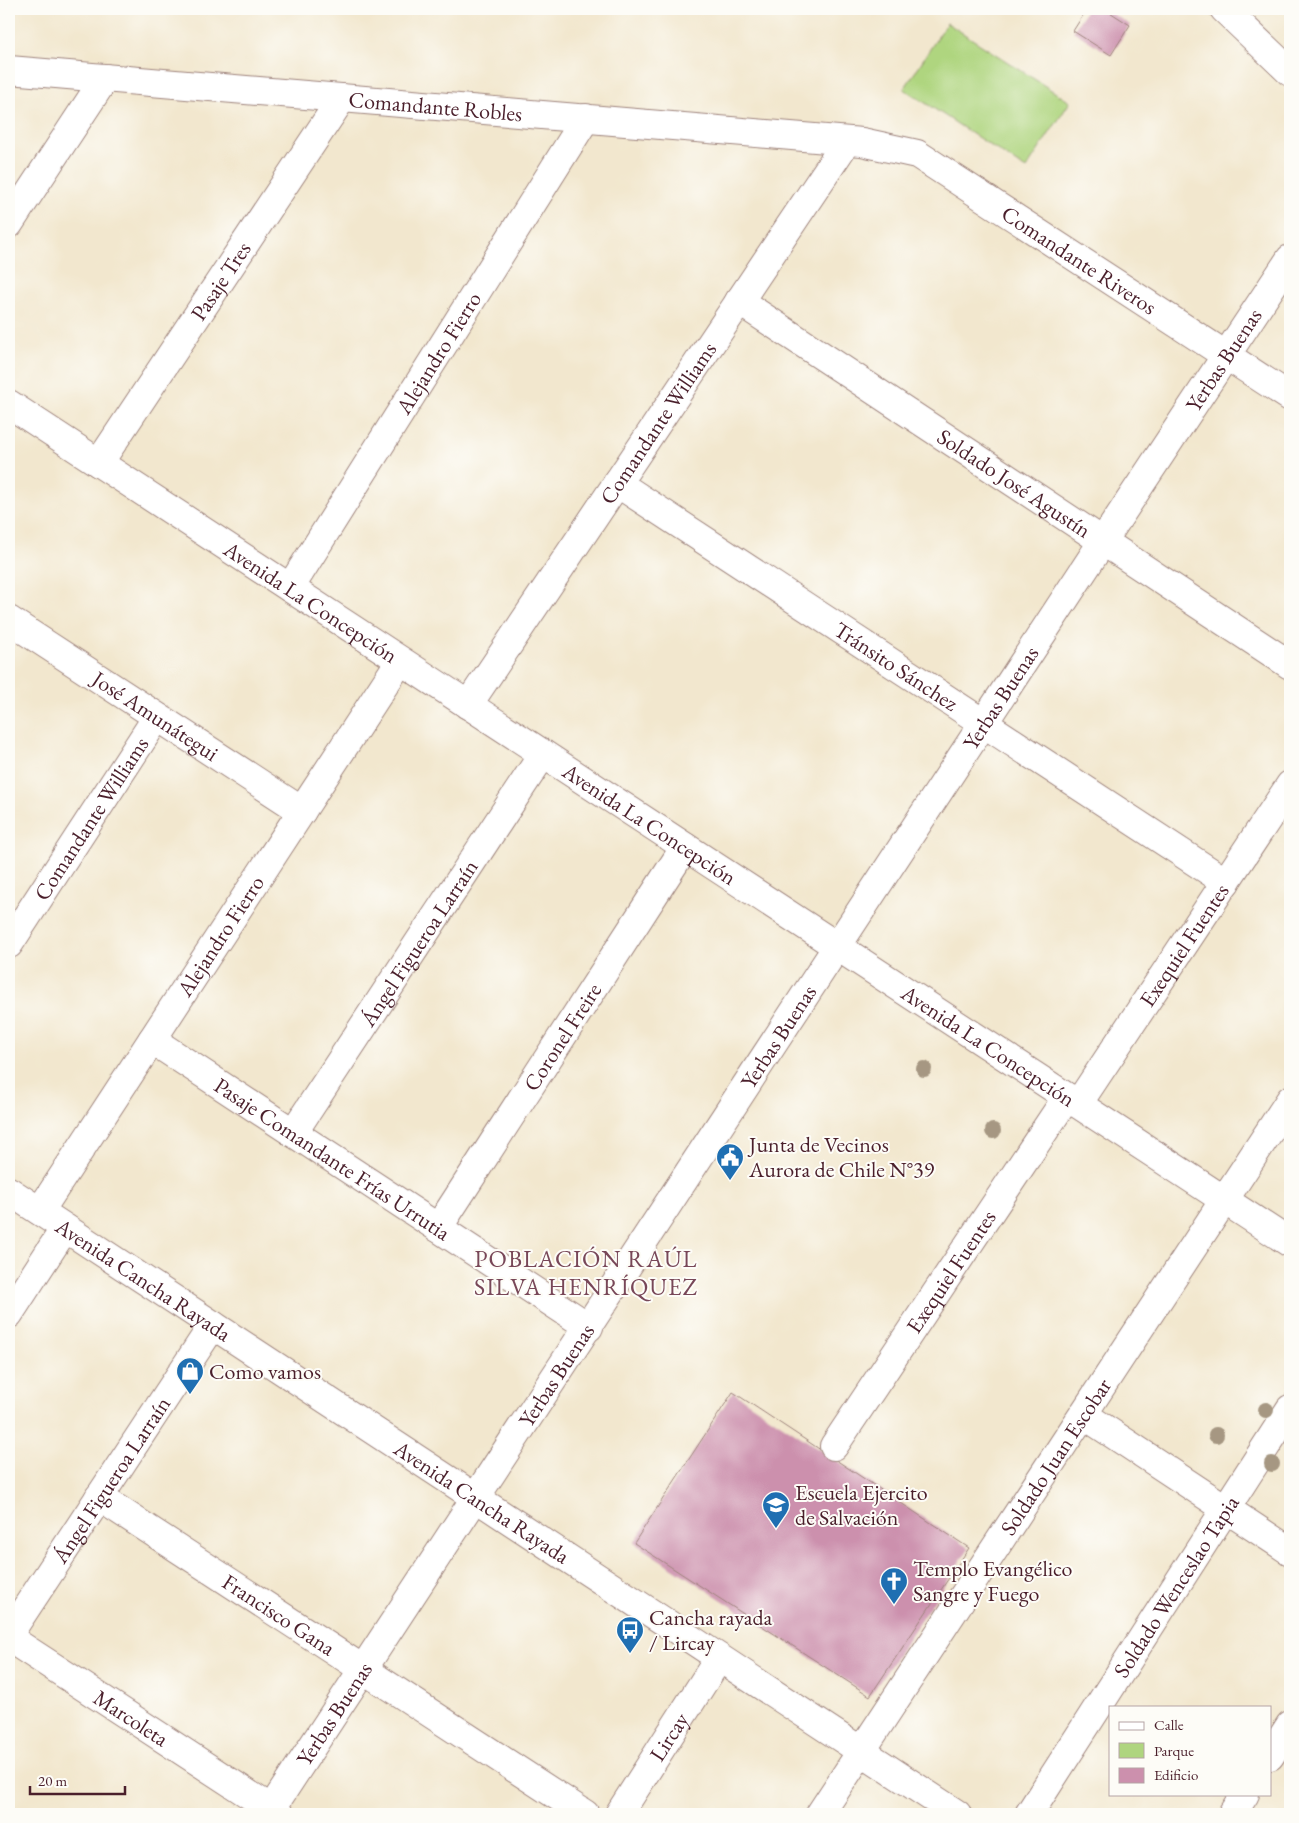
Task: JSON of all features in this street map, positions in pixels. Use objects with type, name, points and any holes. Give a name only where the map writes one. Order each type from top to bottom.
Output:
[{"type":"street","points":[[1224,9],[1290,72]]},
{"type":"street","name":"Comandante Robles","points":[[9,70],[854,141]]},
{"type":"street","points":[[9,224],[105,78]]},
{"type":"street","name":"Pasaje Tres","points":[[99,463],[342,98]]},
{"type":"street","name":"Alejandro Fierro","points":[[290,588],[586,118]]},
{"type":"street","name":"Comandante Williams","points":[[468,705],[739,301],[854,141]]},
{"type":"street","name":"Comandante Riveros","points":[[854,141],[916,154],[1290,397]]},
{"type":"street","name":"Yerbas Buenas","points":[[273,1813],[364,1669],[588,1326],[1290,259]]},
{"type":"street","name":"Soldado José Agustín","points":[[739,301],[1290,665]]},
{"type":"street","name":"Avenida La Concepción","points":[[9,404],[1290,1244]]},
{"type":"street","name":"Tránsito Sánchez","points":[[617,482],[1226,882]]},
{"type":"street","name":"José Amunátegui","points":[[11,625],[302,811]]},
{"type":"street","name":"Alejandro Fierro","points":[[40,1211],[400,661]]},
{"type":"street","name":"Comandante Williams","points":[[9,944],[157,717]]},
{"type":"street","name":"Ángel Figueroa Larraín","points":[[293,1133],[543,754]]},
{"type":"street","name":"Exequiel Fuentes","points":[[834,1446],[1226,882],[1290,785]]},
{"type":"street","name":"Coronel Freire","points":[[438,1228],[685,847]]},
{"type":"street","name":"Pasaje Comandante Frías Urrutia","points":[[152,1040],[588,1326]]},
{"type":"street","name":"Soldado Juan Escobar","points":[[820,1814],[1290,1100]]},
{"type":"street","name":"Avenida Cancha Rayada","points":[[9,1191],[957,1814]]},
{"type":"street","points":[[9,1314],[65,1228]]},
{"type":"street","name":"Ángel Figueroa Larraín","points":[[9,1634],[213,1325]]},
{"type":"street","name":"Soldado Wenceslao Tapia","points":[[1029,1814],[1290,1410]]},
{"type":"street","points":[[1084,1415],[1290,1551]]},
{"type":"street","name":"Francisco Gana","points":[[99,1497],[585,1814]]},
{"type":"street","name":"Marcoleta","points":[[9,1638],[273,1813]]},
{"type":"street","name":"Lircay","points":[[619,1814],[719,1658]]},
{"type":"street","points":[[1272,1753],[1290,1725]]},
{"type":"street","points":[[1232,1814],[1244,1796]]},
{"type":"green space","points":[[947,23],[1070,102],[1026,169],[904,89]]},
{"type":"building","points":[[1087,9],[1105,9],[1130,25],[1111,55],[1073,31]]},
{"type":"building","name":"Escuela Ejercito de Salvación","points":[[733,1392],[969,1548],[870,1696],[634,1543]]},
{"type":"place","name":"Junta de Vecinos Aurora de Chile N°39","points":[[730,1181]]},
{"type":"place","name":"Como vamos","points":[[190,1395]]},
{"type":"place","name":"Escuela Ejercito de Salvación","points":[[776,1529]]},
{"type":"place","name":"Templo Evangélico Sangre y Fuego","points":[[894,1605]]},
{"type":"place","name":"Cancha rayada / Lircay","points":[[630,1654]]},
{"type":"district","name":"POBLACIÓN RAÚL SILVA HENRÍQUEZ","points":[[586,1273]]}]
